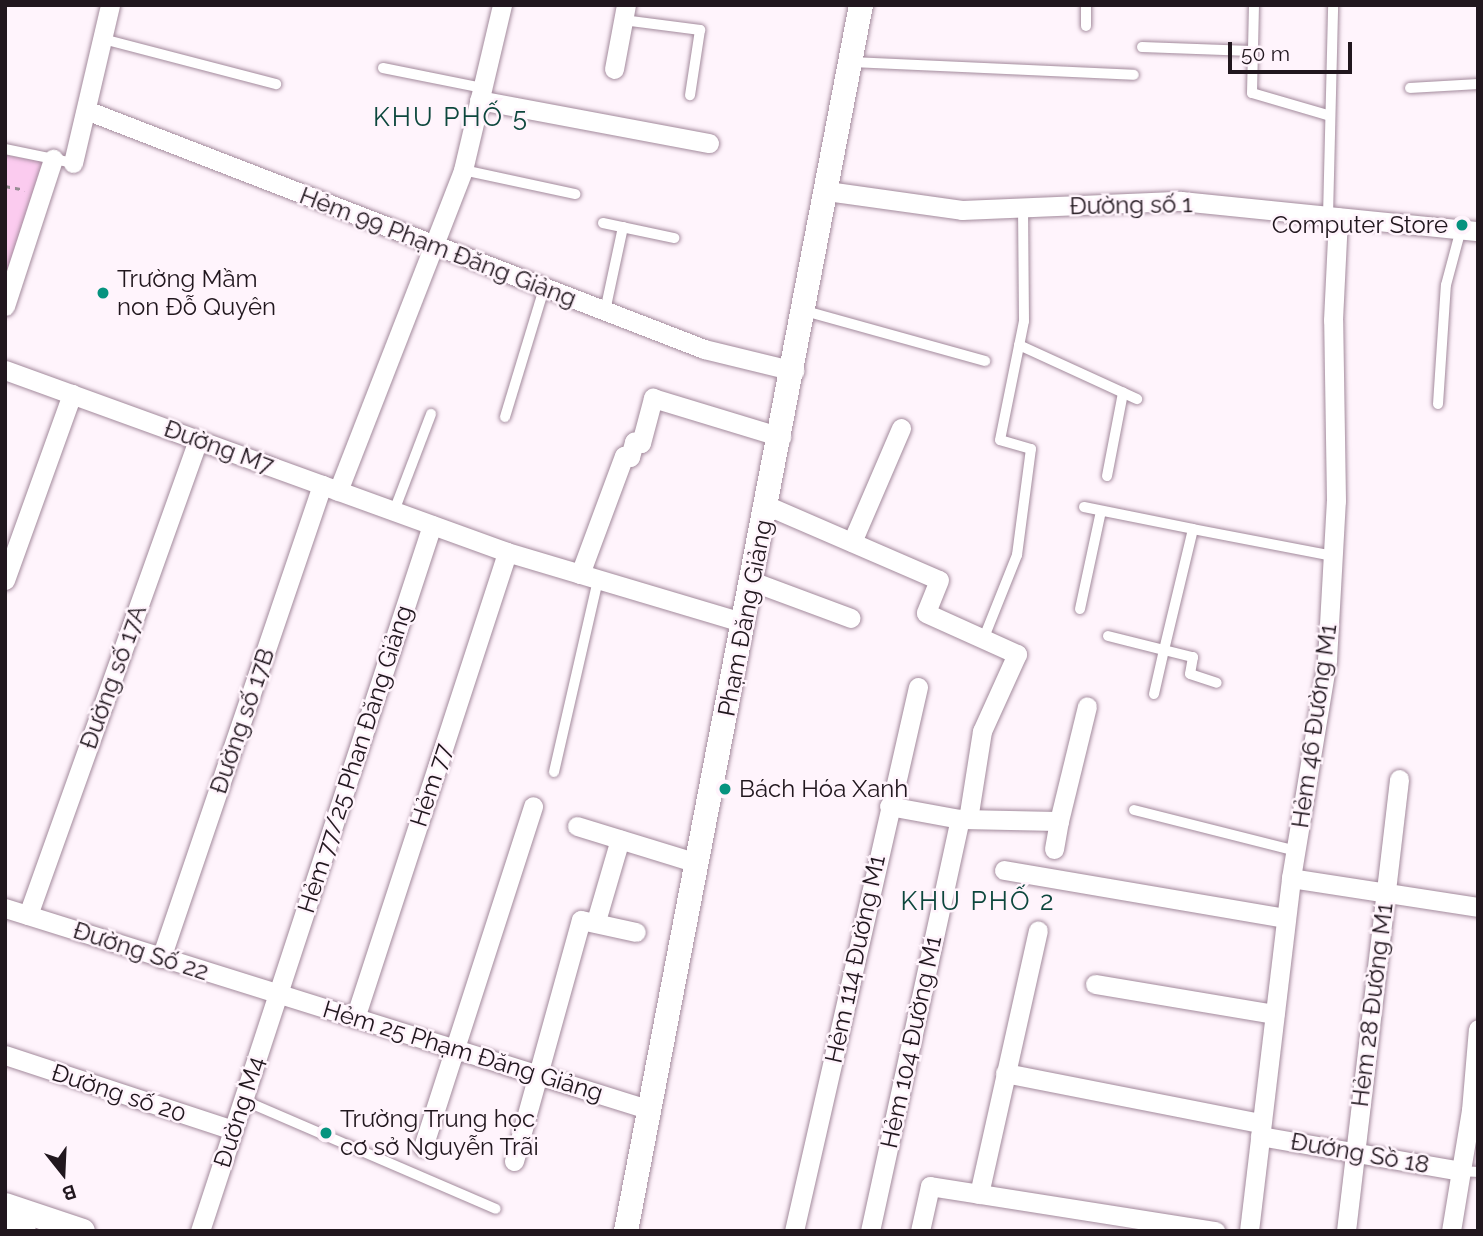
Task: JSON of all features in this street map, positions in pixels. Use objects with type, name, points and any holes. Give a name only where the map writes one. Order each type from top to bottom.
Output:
[{"type":"street","points":[[73,163],[110,5]]},
{"type":"street","name":"Đường số 17B","points":[[161,958],[330,488],[434,246],[463,170],[502,5]]},
{"type":"street","name":"Phạm Đăng Giảng","points":[[626,1231],[754,582],[861,5]]},
{"type":"street","points":[[614,69],[625,13]]},
{"type":"street","points":[[480,94],[709,143]]},
{"type":"street","name":"Hẻm 99 Phạm Đăng Giảng","points":[[86,110],[704,349],[794,371]]},
{"type":"street","points":[[5,306],[53,159]]},
{"type":"street","name":"Đường số 1","points":[[827,191],[931,207],[1023,210],[1171,201],[1469,230]]},
{"type":"street","name":"Hẻm 46 Đường M1","points":[[1248,1231],[1291,878],[1324,686],[1333,556],[1333,217]]},
{"type":"street","name":"Đường M7","points":[[5,370],[508,552],[745,623]]},
{"type":"street","points":[[5,580],[72,394]]},
{"type":"street","points":[[589,577],[624,456],[630,457],[634,442],[641,443],[653,398],[781,437]]},
{"type":"street","points":[[852,542],[901,428]]},
{"type":"street","name":"Đường số 17A","points":[[28,915],[198,440]]},
{"type":"street","points":[[768,506],[939,580],[926,613],[983,640]]},
{"type":"street","name":"Hẻm 77/25 Phan Đăng Giảng","points":[[278,994],[432,525]]},
{"type":"street","name":"Hẻm 77","points":[[355,1018],[508,552]]},
{"type":"street","points":[[754,582],[852,618]]},
{"type":"street","name":"Hẻm 104 Đường M1","points":[[870,1231],[982,731],[1017,654],[983,640]]},
{"type":"street","name":"Hẻm 114 Đường M1","points":[[794,1231],[918,687]]},
{"type":"street","points":[[1054,849],[1087,706]]},
{"type":"street","name":"Hẻm 28 Đường M1","points":[[1346,1231],[1399,779]]},
{"type":"street","points":[[423,1147],[457,1049],[533,806]]},
{"type":"street","points":[[889,806],[964,819],[1059,821]]},
{"type":"street","points":[[577,826],[697,863]]},
{"type":"street","points":[[596,921],[620,839]]},
{"type":"street","points":[[1004,870],[1286,918]]},
{"type":"street","points":[[1291,878],[1478,907]]},
{"type":"street","name":"Đường Số 22","points":[[5,908],[278,994]]},
{"type":"street","points":[[514,1161],[581,920],[596,921],[636,932]]},
{"type":"street","points":[[979,1194],[1038,931]]},
{"type":"street","points":[[1095,984],[1275,1014]]},
{"type":"street","name":"Hẻm 25 Phạm Đăng Giảng","points":[[278,994],[648,1109]]},
{"type":"street","name":"Đường M4","points":[[200,1231],[278,994]]},
{"type":"street","points":[[1451,1231],[1469,1171],[1478,1029]]},
{"type":"street","name":"Đường số 20","points":[[5,1055],[233,1130]]},
{"type":"street","name":"Đướng Sồ 18","points":[[1005,1073],[1355,1151],[1469,1171]]},
{"type":"street","points":[[919,1231],[930,1186],[1215,1231]]},
{"type":"street","points":[[5,1205],[83,1231]]},
{"type":"street","points":[[5,1224],[24,1231]]},
{"type":"lane","points":[[1086,5],[1086,26]]},
{"type":"lane","points":[[1254,5],[1252,93],[1327,115]]},
{"type":"lane","points":[[1333,5],[1327,115],[1333,217]]},
{"type":"lane","points":[[625,13],[700,30],[690,95]]},
{"type":"lane","points":[[103,39],[276,84]]},
{"type":"lane","points":[[1142,47],[1251,51]]},
{"type":"lane","points":[[851,62],[1133,75]]},
{"type":"lane","points":[[383,68],[480,94]]},
{"type":"lane","points":[[1410,88],[1478,84]]},
{"type":"lane","points":[[5,149],[73,163]]},
{"type":"lane","points":[[463,170],[575,194]]},
{"type":"lane","points":[[983,640],[1023,528],[1031,449],[1000,440],[1024,313],[1023,210]]},
{"type":"lane","points":[[603,223],[674,238]]},
{"type":"lane","points":[[605,312],[623,228]]},
{"type":"lane","points":[[1438,404],[1446,285],[1469,230]]},
{"type":"lane","points":[[505,417],[544,289]]},
{"type":"lane","points":[[805,311],[985,360]]},
{"type":"lane","points":[[1019,345],[1137,399]]},
{"type":"lane","points":[[1107,476],[1123,393]]},
{"type":"lane","points":[[394,511],[431,414]]},
{"type":"lane","points":[[1084,507],[1333,556]]},
{"type":"lane","points":[[1080,609],[1101,511]]},
{"type":"lane","points":[[1154,694],[1193,529]]},
{"type":"lane","points":[[554,772],[589,577]]},
{"type":"lane","points":[[1108,636],[1193,657],[1190,674],[1217,683]]},
{"type":"lane","points":[[1134,810],[1296,851]]},
{"type":"lane","points":[[243,1100],[496,1209]]},
{"type":"path","points":[[21,201],[28,179]]},
{"type":"path","points":[[5,186],[25,190]]},
{"type":"shaded area","points":[[5,155],[44,162],[5,288]]},
{"type":"place","name":"Computer Store","points":[[1462,225]]},
{"type":"place","name":"Trường Mầm non Đỗ Quyên","points":[[103,293]]},
{"type":"place","name":"Bách Hóa Xanh","points":[[725,789]]},
{"type":"place","name":"Trường Trung học cơ sở Nguyễn Trãi","points":[[326,1133]]},
{"type":"district","name":"KHU PHỐ 5","points":[[451,118]]},
{"type":"district","name":"KHU PHỐ 2","points":[[978,902]]}]
